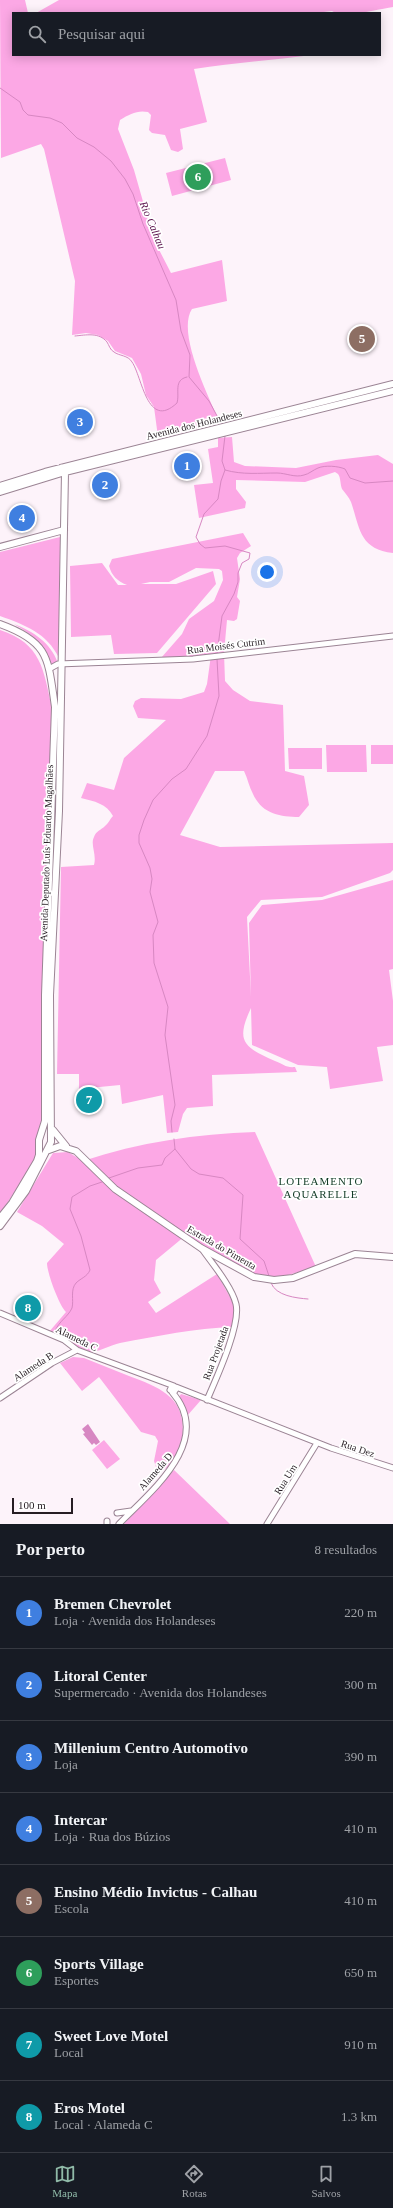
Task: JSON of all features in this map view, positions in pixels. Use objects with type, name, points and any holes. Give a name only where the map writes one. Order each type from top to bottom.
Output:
[{"type":"main road","name":"Avenida dos Holandeses","points":[[0,486],[230,428],[393,384]]},
{"type":"main road","name":"Avenida dos Holandeses","points":[[230,428],[393,391]]},
{"type":"main road","name":"Avenida dos Holandeses","points":[[0,492],[63,470]]},
{"type":"main road","name":"Avenida Deputado Luís Eduardo Magalhães","points":[[0,1226],[18,1205],[49,1150],[52,1136],[50,996],[58,811],[62,664],[64,530],[63,470]]},
{"type":"main road","points":[[0,547],[64,530]]},
{"type":"main road","name":"Avenida Deputado Luís Eduardo Magalhães","points":[[0,624],[22,632],[35,641],[44,654],[49,669],[55,711],[45,995],[45,1121],[41,1133],[37,1161],[21,1190],[0,1218]]},
{"type":"main road","name":"Estrada do Pimenta","points":[[51,1126],[56,1136],[67,1147],[79,1153],[115,1189],[201,1248],[250,1276],[274,1280],[293,1278],[355,1254],[393,1257]]},
{"type":"main road","points":[[41,1133],[48,1130],[52,1136]]},
{"type":"main road","points":[[49,1150],[58,1146],[67,1147]]},
{"type":"main road","points":[[211,1262],[212,1258],[217,1258]]},
{"type":"street","name":"Rua Moisés Cutrim","points":[[49,669],[54,665],[62,664],[208,658],[393,636]]},
{"type":"street","name":"Rua Projetada","points":[[201,1248],[231,1293],[237,1309],[233,1331],[207,1400]]},
{"type":"street","name":"Alameda C","points":[[0,1313],[64,1340],[77,1350],[173,1389],[190,1393],[317,1443]]},
{"type":"street","name":"Alameda B","points":[[0,1398],[52,1363],[77,1350]]},
{"type":"street","name":"Alameda D","points":[[119,1524],[169,1472],[182,1451],[185,1425],[173,1389]]},
{"type":"street","name":"Rua Dez","points":[[317,1443],[393,1468]]},
{"type":"street","name":"Rua Um","points":[[267,1524],[317,1443]]},
{"type":"street","points":[[117,1513],[132,1511]]},
{"type":"shaded area","points":[[0,0],[25,0],[28,12],[12,12],[12,56],[303,56],[194,69],[207,122],[180,129],[183,149],[178,152],[171,150],[165,135],[152,133],[149,130],[151,115],[148,112],[134,113],[120,120],[118,129],[134,170],[154,240],[171,273],[222,260],[227,301],[192,309],[188,320],[188,334],[196,366],[220,423],[158,437],[154,407],[146,395],[141,374],[132,358],[115,351],[108,341],[98,335],[86,333],[72,335],[75,281],[44,149],[41,144],[1,158]]},
{"type":"shaded area","points":[[59,0],[393,0],[393,7],[366,12],[38,12]]},
{"type":"shaded area","points":[[225,158],[231,180],[172,196],[166,173]]},
{"type":"shaded area","points":[[232,437],[234,462],[245,466],[296,468],[336,460],[378,455],[393,464],[393,553],[382,551],[373,547],[367,542],[359,529],[351,502],[342,489],[339,476],[335,472],[305,482],[236,480],[236,489],[246,502],[245,508],[199,518],[194,485],[213,483],[208,449],[218,447],[218,438]]},
{"type":"shaded area","points":[[243,533],[251,546],[240,553],[237,558],[240,579],[237,597],[240,601],[237,619],[234,621],[227,620],[224,653],[225,681],[233,690],[250,701],[283,705],[285,771],[304,776],[309,805],[299,817],[272,813],[261,806],[257,801],[244,771],[215,771],[180,835],[220,847],[393,843],[393,870],[390,873],[322,897],[261,900],[247,917],[251,997],[249,923],[262,905],[322,900],[393,880],[393,969],[389,970],[393,1001],[393,1045],[377,1047],[383,1081],[330,1089],[327,1067],[298,1065],[252,1045],[251,1008],[246,1019],[244,1029],[243,1036],[245,1042],[256,1052],[264,1056],[287,1066],[295,1067],[297,1072],[212,1075],[213,1106],[187,1108],[183,1114],[178,1132],[167,1133],[163,1095],[122,1104],[120,1085],[79,1089],[79,1074],[57,1074],[61,867],[94,865],[94,837],[113,816],[104,806],[81,798],[87,783],[114,790],[124,758],[166,720],[138,718],[133,706],[135,701],[141,698],[181,699],[204,692],[207,684],[211,655],[161,658],[182,634],[189,619],[214,601],[223,580],[222,571],[219,569],[196,568],[169,582],[150,582],[141,584],[176,584],[213,571],[216,584],[157,653],[114,654],[111,635],[71,637],[70,566],[102,563],[118,585],[127,585],[120,582],[113,575],[109,566],[112,559]]},
{"type":"shaded area","points":[[60,537],[62,538],[59,658],[54,649],[42,636],[18,623],[0,616],[0,552]]},
{"type":"shaded area","points":[[14,624],[35,634],[51,649],[58,663],[51,664],[45,651],[37,640]]},
{"type":"shaded area","points":[[0,630],[25,643],[33,651],[43,670],[52,708],[44,1121],[37,1144],[35,1161],[0,1214]]},
{"type":"shaded area","points":[[326,745],[366,745],[367,772],[327,772]]},
{"type":"shaded area","points":[[371,745],[393,745],[393,764],[371,764]]},
{"type":"shaded area","points":[[288,748],[322,748],[322,769],[289,769]]},
{"type":"shaded area","points":[[255,1132],[316,1267],[274,1279],[251,1276],[185,1236],[156,1260],[154,1280],[161,1293],[148,1302],[156,1313],[217,1274],[235,1306],[233,1327],[162,1335],[120,1343],[91,1352],[76,1347],[49,1332],[66,1312],[54,1289],[47,1263],[64,1244],[42,1226],[17,1212],[53,1153],[68,1152],[83,1161],[104,1154],[168,1140]]},
{"type":"shaded area","points":[[73,1357],[84,1358],[152,1385],[170,1397],[176,1404],[181,1414],[183,1426],[182,1440],[176,1457],[167,1468],[163,1470],[156,1467],[154,1461],[158,1441],[155,1436],[141,1432],[99,1377],[82,1391],[60,1363]]},
{"type":"shaded area","points":[[181,1394],[201,1400],[187,1416],[179,1397]]},
{"type":"shaded area","points":[[88,1424],[100,1442],[96,1445],[94,1443],[92,1445],[83,1434],[85,1433],[82,1429]]},
{"type":"shaded area","points":[[104,1440],[120,1459],[107,1469],[92,1450]]},
{"type":"shaded area","points":[[174,1470],[230,1524],[124,1524]]},
{"type":"waterway","name":"Rio Calhau","points":[[0,88],[20,102],[23,110],[28,115],[50,118],[62,123],[77,138],[94,147],[111,161],[125,179],[133,194],[143,224],[176,300],[181,331],[190,355],[189,377],[209,401],[222,425]]},
{"type":"waterway","points":[[75,336],[96,335],[104,339],[113,351],[130,360],[136,369],[147,398],[152,406],[159,410],[167,410],[177,403],[178,384],[187,377]]},
{"type":"waterway","points":[[225,436],[222,461],[225,470],[232,472],[277,473],[301,476],[324,466],[332,466],[345,469],[350,478],[365,483],[393,481]]},
{"type":"waterway","points":[[217,654],[222,616],[234,594],[238,582],[238,573],[242,563],[249,559],[250,553],[225,546],[205,548],[200,544],[196,537],[204,514],[218,499],[221,481],[225,470]]},
{"type":"waterway","points":[[172,1132],[171,1121],[175,1105],[165,1035],[168,1007],[154,963],[153,935],[158,922],[150,892],[152,879],[150,868],[139,843],[139,835],[153,800],[172,779],[186,769],[207,736],[219,696],[217,659]]},
{"type":"waterway","points":[[109,1178],[138,1168],[162,1165],[165,1158],[175,1149],[174,1139]]},
{"type":"waterway","points":[[175,1149],[191,1169],[199,1174],[223,1178],[243,1195],[240,1239],[264,1261],[269,1276]]},
{"type":"waterway","points":[[55,1331],[72,1308],[74,1286],[90,1270],[81,1236],[70,1209],[72,1197],[90,1186],[102,1182]]},
{"type":"waterway","points":[[271,1283],[277,1291],[282,1294],[308,1299]]},
{"type":"place","name":"Sports Village","points":[[198,177]]},
{"type":"place","name":"Ensino Médio Invictus - Calhau","points":[[362,339]]},
{"type":"place","name":"Millenium Centro Automotivo","points":[[80,422]]},
{"type":"place","name":"Bremen Chevrolet","points":[[187,466]]},
{"type":"place","name":"Litoral Center","points":[[105,485]]},
{"type":"place","name":"Intercar","points":[[22,518]]},
{"type":"place","name":"Sweet Love Motel","points":[[89,1100]]},
{"type":"place","name":"Eros Motel","points":[[28,1308]]},
{"type":"district","name":"LOTEAMENTO AQUARELLE","points":[[321,1187]]}]
